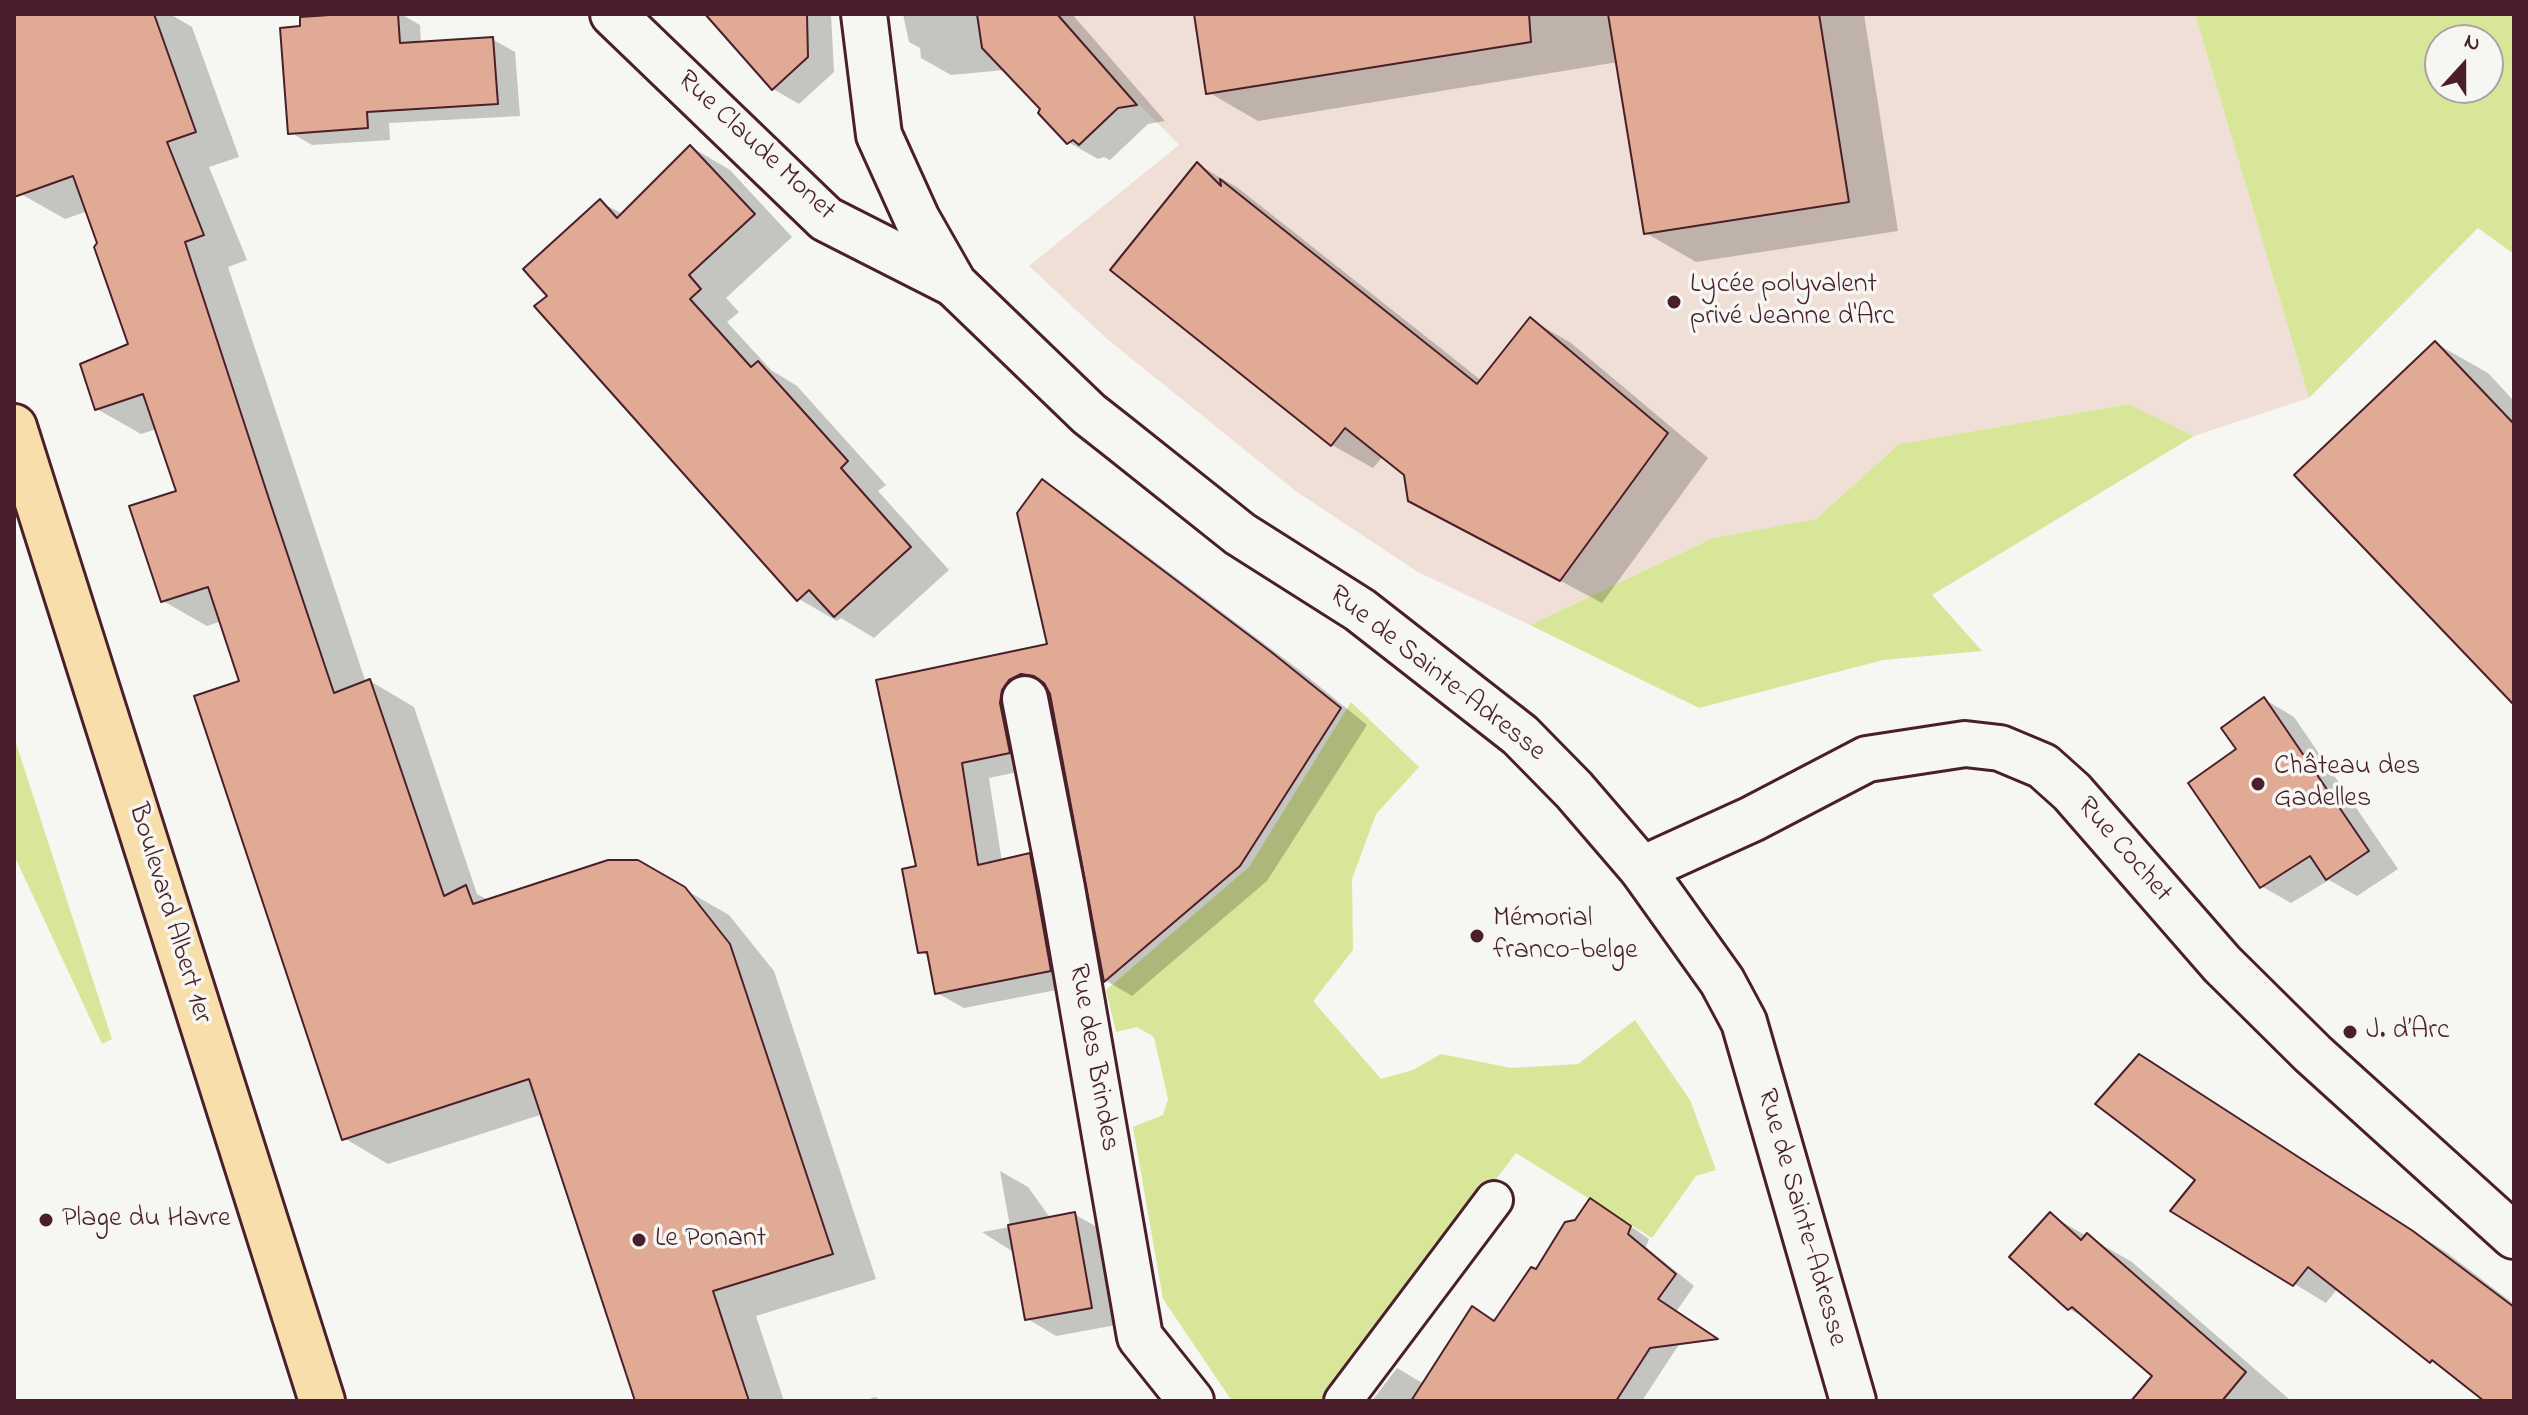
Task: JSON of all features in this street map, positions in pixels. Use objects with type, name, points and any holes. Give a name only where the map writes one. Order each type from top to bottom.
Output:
[{"type":"main road","name":"Boulevard Albert 1er","points":[[14,427],[322,1401]]},
{"type":"street","name":"Rue Claude Monet","points":[[613,14],[826,219],[954,284]]},
{"type":"street","points":[[864,14],[879,135],[917,219],[954,284]]},
{"type":"street","name":"Rue de Sainte-Adresse","points":[[954,284],[1089,414],[1129,446],[1240,534],[1360,610],[1520,735],[1574,790],[1642,869],[1722,981],[1744,1022],[1853,1401]]},
{"type":"street","name":"Rue des Brindes","points":[[1025,699],[1062,888],[1140,1337],[1191,1401]]},
{"type":"street","name":"Rue Cochet","points":[[1642,869],[1752,819],[1867,759],[1965,744],[2000,748],[2043,766],[2072,792],[2222,964],[2313,1054],[2514,1236]]},
{"type":"lane","points":[[1343,1401],[1494,1200]]},
{"type":"shaded area","name":"Lycée polyvalent privé Jeanne d'Arc","points":[[1057,14],[2195,14],[2309,398],[2194,436],[2128,404],[1899,444],[1816,519],[1713,538],[1530,625],[1418,572],[1297,492],[1106,338],[1029,266],[1179,145],[1116,81]]},
{"type":"green space","points":[[2195,14],[2514,14],[2514,254],[2478,228],[2309,398]]},
{"type":"green space","points":[[2129,404],[2194,436],[1932,595],[1982,651],[1883,660],[1699,708],[1530,625],[1713,538],[1816,519],[1899,444]]},
{"type":"green space","points":[[1351,702],[1419,767],[1376,814],[1352,879],[1353,950],[1313,1001],[1381,1079],[1413,1070],[1441,1054],[1511,1068],[1578,1064],[1635,1020],[1690,1100],[1716,1170],[1696,1176],[1652,1238],[1516,1153],[1327,1401],[1232,1401],[1163,1299],[1133,1127],[1163,1115],[1168,1099],[1154,1037],[1137,1027],[1116,1032],[1106,990],[1249,867]]},
{"type":"green space","points":[[14,737],[112,1039],[102,1044],[14,855]]},
{"type":"building","points":[[14,14],[154,14],[196,132],[167,142],[204,235],[185,242],[270,502],[334,693],[370,679],[444,896],[466,885],[473,904],[608,860],[638,860],[685,887],[730,944],[833,1254],[713,1291],[749,1401],[635,1401],[529,1079],[342,1140],[194,696],[239,681],[208,587],[161,602],[129,506],[176,491],[143,394],[95,410],[80,364],[128,344],[94,247],[97,243],[73,176],[14,197]]},
{"type":"building","points":[[398,14],[400,43],[493,37],[498,104],[367,112],[368,128],[288,134],[280,28],[300,26],[300,17]]},
{"type":"building","points":[[705,14],[807,14],[808,57],[772,90]]},
{"type":"building","points":[[977,14],[1057,14],[1137,105],[1118,108],[1079,145],[1073,140],[1067,144],[1038,113],[1040,109],[982,48]]},
{"type":"building","points":[[1194,14],[1529,14],[1531,42],[1206,94]]},
{"type":"building","points":[[1608,14],[1819,14],[1849,202],[1644,234]]},
{"type":"building","points":[[690,145],[755,214],[689,275],[701,289],[690,299],[751,367],[758,361],[848,461],[841,468],[911,547],[834,617],[809,590],[797,601],[534,306],[547,296],[523,269],[600,199],[617,218]]},
{"type":"building","points":[[1197,162],[1221,186],[1220,179],[1477,384],[1530,317],[1668,433],[1560,581],[1408,501],[1404,475],[1345,428],[1331,446],[1110,270]]},
{"type":"building","points":[[2435,341],[2514,424],[2514,705],[2294,475]]},
{"type":"building","points":[[1042,479],[1341,708],[1240,866],[1104,982],[1050,694],[1044,683],[1034,676],[1021,674],[1009,680],[1002,690],[1000,703],[1010,753],[962,763],[978,865],[1030,853],[1051,971],[935,994],[927,952],[918,953],[902,869],[916,866],[876,680],[1047,644],[1017,513]]},
{"type":"building","name":"Château des Gadelles","points":[[2264,697],[2369,851],[2326,880],[2310,856],[2260,888],[2188,783],[2236,749],[2221,728]]},
{"type":"building","points":[[2139,1054],[2413,1231],[2514,1307],[2514,1401],[2484,1401],[2432,1360],[2430,1363],[2308,1267],[2293,1286],[2170,1211],[2195,1180],[2095,1104]]},
{"type":"building","points":[[1590,1198],[1631,1226],[1628,1234],[1676,1274],[1658,1299],[1718,1339],[1650,1348],[1616,1401],[1411,1401],[1472,1306],[1494,1321],[1531,1267],[1536,1269],[1565,1222],[1575,1220]]},
{"type":"building","points":[[1075,1212],[1092,1308],[1025,1320],[1008,1225]]},
{"type":"building","points":[[2050,1212],[2081,1240],[2087,1233],[2246,1372],[2222,1401],[2131,1401],[2152,1376],[2072,1307],[2068,1310],[2009,1257]]},
{"type":"place","name":"Lycée polyvalent privé Jeanne d'Arc","points":[[1674,302]]},
{"type":"place","name":"Château des Gadelles","points":[[2258,784]]},
{"type":"place","name":"Mémorial franco-belge","points":[[1477,936]]},
{"type":"place","name":"J. d’Arc","points":[[2350,1032]]},
{"type":"place","name":"Plage du Havre","points":[[46,1220]]},
{"type":"place","name":"Le Ponant","points":[[639,1240]]}]
